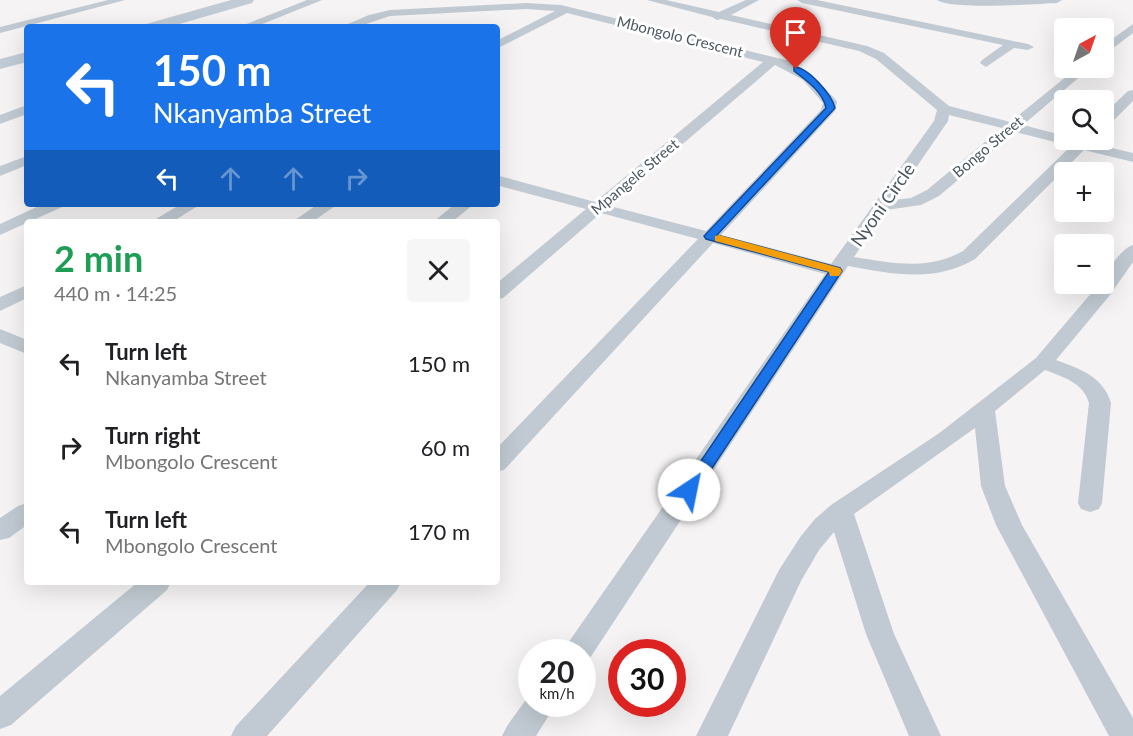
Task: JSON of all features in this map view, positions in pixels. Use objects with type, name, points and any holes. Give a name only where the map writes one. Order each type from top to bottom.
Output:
[{"type":"street","points":[[1,29],[120,0]]},
{"type":"street","points":[[155,24],[247,0]]},
{"type":"street","points":[[253,24],[317,0]]},
{"type":"street","points":[[651,0],[868,50],[880,56],[944,109],[1054,135]]},
{"type":"street","points":[[686,30],[754,0]]},
{"type":"street","points":[[802,0],[1028,47]]},
{"type":"street","points":[[942,0],[975,2],[1057,0]]},
{"type":"street","points":[[68,3],[84,9]]},
{"type":"street","name":"Mbongolo Crescent","points":[[355,24],[383,14],[542,5],[686,30],[790,66],[807,77],[828,99],[830,108],[500,461]]},
{"type":"street","points":[[448,23],[466,8]]},
{"type":"street","points":[[500,43],[566,9]]},
{"type":"street","points":[[162,24],[209,10]]},
{"type":"street","points":[[1114,43],[1133,27]]},
{"type":"street","points":[[1,29],[19,36]]},
{"type":"street","points":[[986,63],[1012,44]]},
{"type":"street","points":[[0,66],[24,60]]},
{"type":"street","name":"Mpangele Street","points":[[500,291],[773,60]]},
{"type":"street","name":"Bongo Street","points":[[882,206],[915,202],[933,194],[1072,78]]},
{"type":"street","points":[[1114,112],[1133,94]]},
{"type":"street","name":"Nyoni Circle","points":[[587,639],[941,121],[944,109]]},
{"type":"street","points":[[0,120],[24,110]]},
{"type":"street","points":[[500,182],[710,236],[840,266],[925,269],[956,264],[969,255],[1076,150]]},
{"type":"street","points":[[1108,150],[1133,158]]},
{"type":"street","points":[[0,171],[24,160]]},
{"type":"street","points":[[0,230],[50,207]]},
{"type":"street","points":[[165,219],[187,207]]},
{"type":"street","points":[[305,219],[325,207]]},
{"type":"street","points":[[445,219],[462,207]]},
{"type":"street","points":[[712,736],[789,577],[810,543],[840,511],[922,457],[1043,362],[1091,306],[1133,250]]},
{"type":"street","points":[[0,304],[24,292]]},
{"type":"street","points":[[0,335],[24,347]]},
{"type":"street","points":[[1043,362],[1086,381],[1099,394],[1090,503]]},
{"type":"street","points":[[984,410],[993,486],[1005,517],[1126,736]]},
{"type":"street","points":[[840,511],[880,634],[925,736]]},
{"type":"street","points":[[0,531],[24,514]]},
{"type":"street","points":[[0,715],[153,585]]},
{"type":"street","points":[[247,736],[384,585]]},
{"type":"street","points":[[518,736],[532,717]]},
{"type":"slow traffic","points":[[719,239],[836,271],[834,274]]},
{"type":"route","points":[[689,490],[836,271],[710,236],[830,108],[828,99],[818,87],[796,69]]}]
